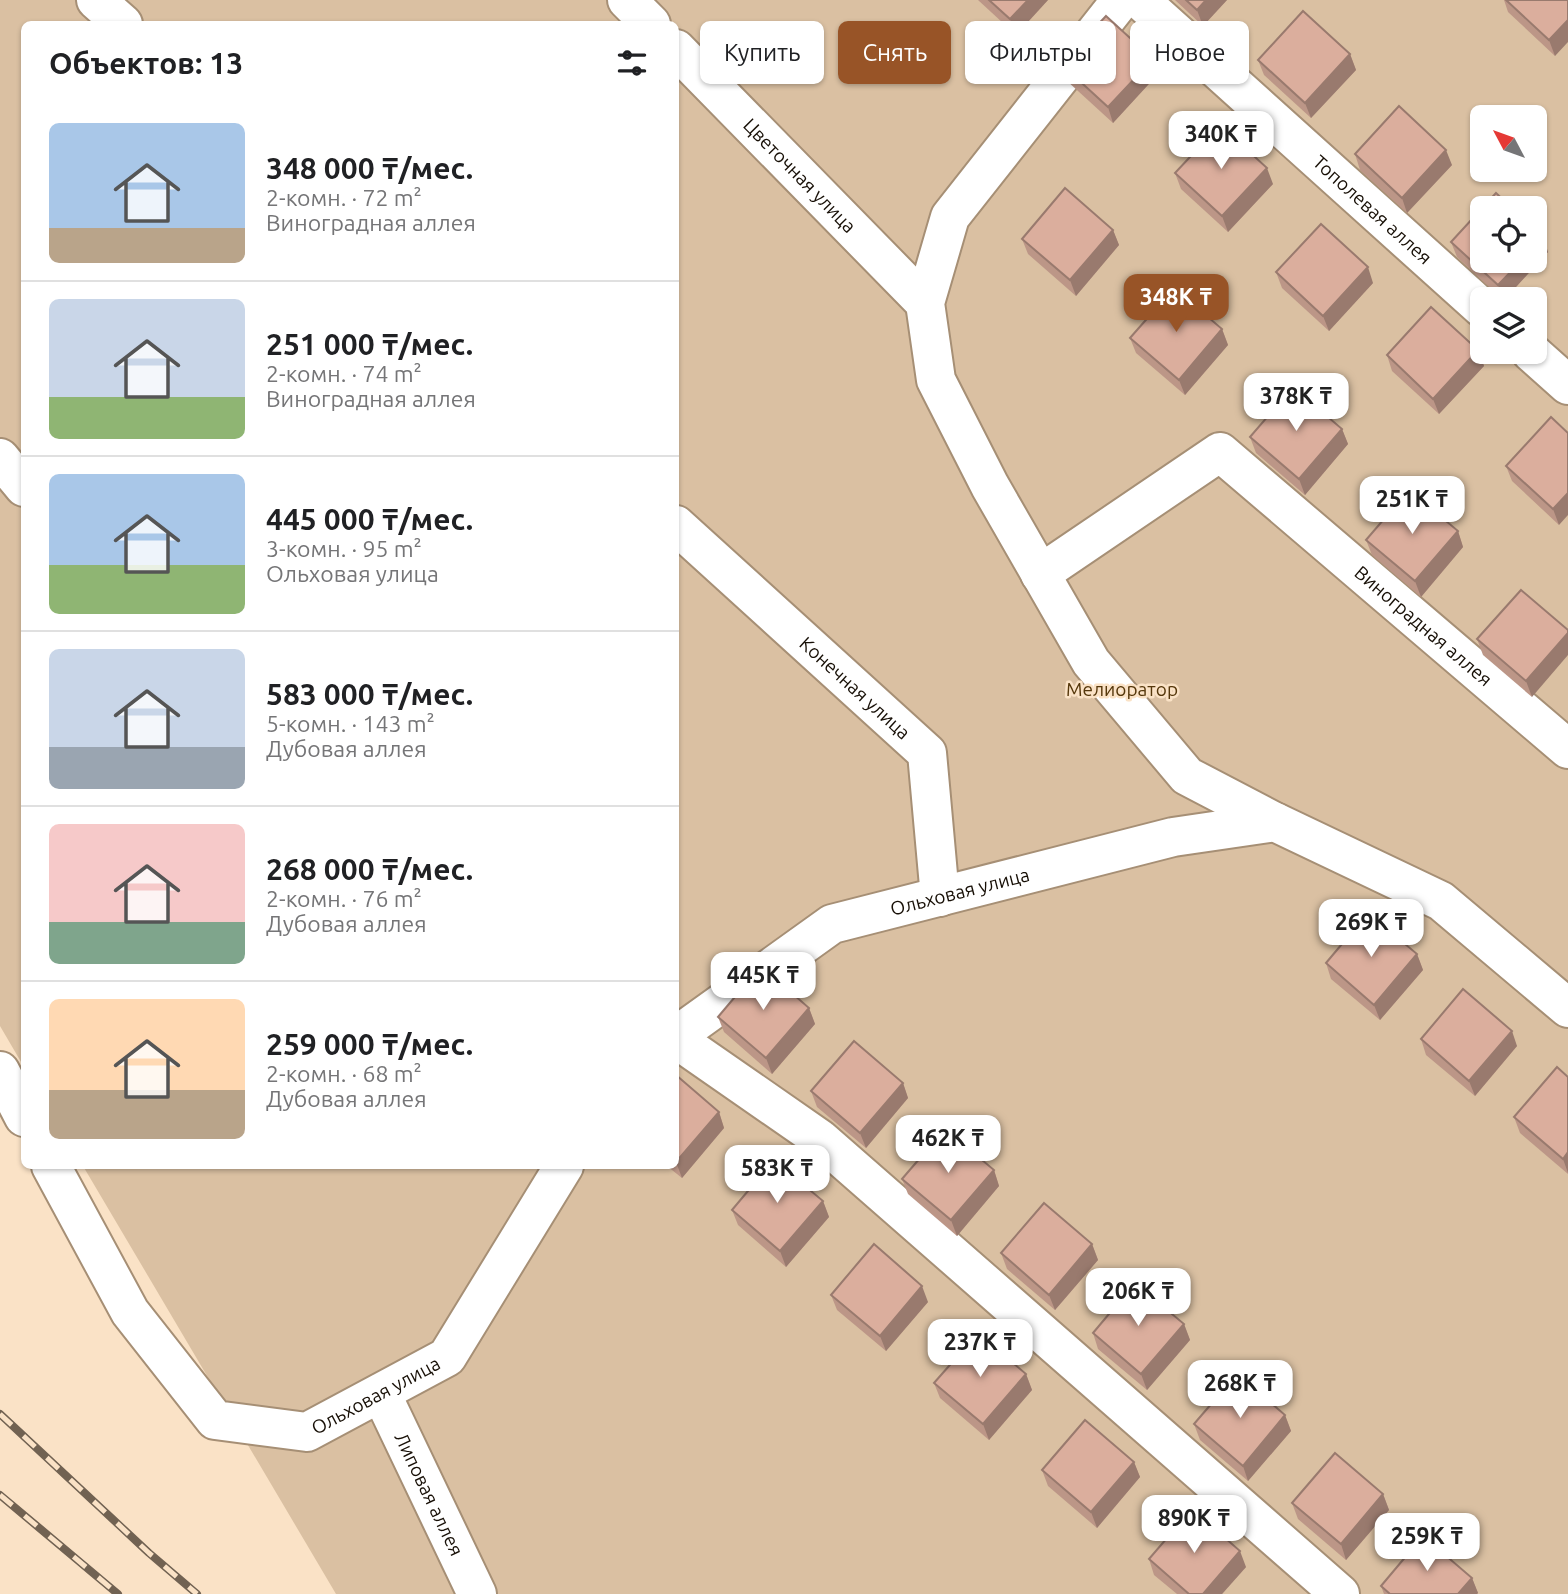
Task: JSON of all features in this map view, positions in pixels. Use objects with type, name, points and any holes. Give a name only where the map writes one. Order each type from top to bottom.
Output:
[{"type":"street","points":[[96,0],[120,21]]},
{"type":"street","points":[[627,0],[648,21]]},
{"type":"street","points":[[1121,0],[950,217],[925,303],[936,380],[990,486],[1091,662],[1188,776],[1275,822],[1441,901],[1568,1008]]},
{"type":"street","name":"Тополевая аллея","points":[[1140,0],[1470,297]]},
{"type":"street","name":"Цветочная улица","points":[[679,52],[925,303]]},
{"type":"street","points":[[1544,364],[1568,385]]},
{"type":"street","name":"Виноградная аллея","points":[[1040,574],[1220,452],[1568,749]]},
{"type":"street","points":[[0,458],[21,483]]},
{"type":"street","name":"Конечная улица","points":[[679,528],[926,753],[940,897]]},
{"type":"street","name":"Ольховая улица","points":[[679,1036],[832,924],[1173,837],[1275,822]]},
{"type":"street","points":[[679,1040],[820,1139],[1340,1594]]},
{"type":"street","points":[[0,1071],[21,1110]]},
{"type":"street","name":"Ольховая улица","points":[[53,1169],[130,1312],[215,1420],[307,1432],[447,1357],[562,1169]]},
{"type":"street","name":"Липовая аллея","points":[[381,1392],[477,1594]]},
{"type":"green space","name":"Мелиоратор","points":[[0,0],[1568,0],[1568,1594],[336,1594],[85,1169],[679,1169],[679,21],[21,21],[21,1062],[0,1026]]},
{"type":"building","points":[[989,0],[1028,0],[1010,19]]},
{"type":"building","points":[[1186,0],[1206,0],[1197,10]]},
{"type":"building","points":[[1506,0],[1568,0],[1568,20],[1549,40]]},
{"type":"building","points":[[1303,11],[1350,54],[1305,103],[1258,60]]},
{"type":"building","points":[[1116,25],[1130,38],[1130,84],[1108,107],[1083,84],[1116,84]]},
{"type":"building","points":[[1399,106],[1446,150],[1402,198],[1355,154]]},
{"type":"building","points":[[1220,125],[1267,168],[1222,216],[1175,173]]},
{"type":"building","points":[[1065,188],[1113,230],[1070,280],[1022,239]]},
{"type":"building","points":[[1470,221],[1470,259],[1451,242]]},
{"type":"building","points":[[1321,224],[1368,267],[1323,316],[1276,272]]},
{"type":"building","points":[[1485,273],[1510,273],[1498,285]]},
{"type":"building","points":[[1174,288],[1222,329],[1179,380],[1130,338]]},
{"type":"building","points":[[1431,307],[1470,343],[1470,359],[1433,399],[1387,355]]},
{"type":"building","points":[[1293,387],[1342,429],[1299,479],[1250,437]]},
{"type":"building","points":[[1551,417],[1568,433],[1568,493],[1553,509],[1506,466]]},
{"type":"building","points":[[1409,490],[1458,531],[1415,581],[1366,540]]},
{"type":"building","points":[[1521,590],[1568,630],[1526,681],[1477,639]]},
{"type":"building","points":[[1368,913],[1417,954],[1374,1005],[1326,963]]},
{"type":"building","points":[[761,966],[809,1008],[766,1058],[718,1017]]},
{"type":"building","points":[[1463,989],[1512,1031],[1469,1081],[1421,1039]]},
{"type":"building","points":[[854,1041],[903,1083],[860,1133],[811,1091]]},
{"type":"building","points":[[1557,1067],[1568,1077],[1568,1152],[1563,1159],[1514,1117]]},
{"type":"building","points":[[679,1078],[719,1112],[679,1159]]},
{"type":"building","points":[[945,1129],[994,1170],[951,1220],[902,1179]]},
{"type":"building","points":[[774,1160],[823,1201],[780,1251],[732,1210]]},
{"type":"building","points":[[1044,1203],[1092,1244],[1049,1295],[1001,1253]]},
{"type":"building","points":[[874,1244],[922,1286],[880,1336],[831,1295]]},
{"type":"building","points":[[1135,1283],[1184,1324],[1141,1374],[1093,1333]]},
{"type":"building","points":[[978,1333],[1026,1374],[983,1424],[934,1383]]},
{"type":"building","points":[[1237,1374],[1285,1415],[1243,1466],[1194,1424]]},
{"type":"building","points":[[1085,1420],[1134,1462],[1091,1512],[1042,1470]]},
{"type":"building","points":[[1335,1453],[1383,1494],[1341,1544],[1292,1503]]},
{"type":"building","points":[[1192,1509],[1240,1551],[1203,1594],[1189,1594],[1149,1559]]},
{"type":"building","points":[[1423,1536],[1472,1578],[1458,1594],[1390,1594],[1381,1586]]},
{"type":"railway","points":[[0,1414],[149,1553],[197,1594]]},
{"type":"railway","points":[[0,1495],[118,1594]]}]
